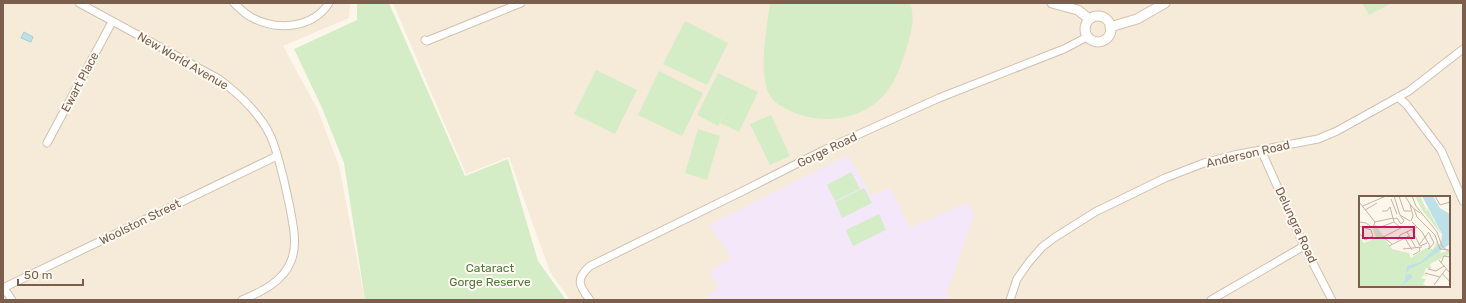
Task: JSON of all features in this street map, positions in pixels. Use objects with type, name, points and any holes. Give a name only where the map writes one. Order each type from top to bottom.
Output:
[{"type":"street","name":"New World Avenue","points":[[79,3],[212,75],[234,90],[260,119],[270,136],[282,171],[294,227],[294,250],[289,266],[278,280],[242,300]]},
{"type":"street","points":[[234,3],[249,16],[266,24],[280,26],[295,25],[309,20],[320,13],[329,3]]},
{"type":"street","points":[[425,40],[427,41],[521,3]]},
{"type":"street","points":[[1052,3],[1078,10],[1089,19]]},
{"type":"street","points":[[1110,27],[1137,19],[1164,3]]},
{"type":"street","points":[[1096,16],[1104,18],[1109,23],[1109,36],[1102,41],[1094,42],[1087,36],[1085,30],[1089,19],[1096,16]]},
{"type":"street","name":"Ewart Place","points":[[47,143],[112,22]]},
{"type":"street","name":"Gorge Road","points":[[590,300],[580,283],[583,272],[590,266],[824,150],[939,98],[1064,49],[1087,36]]},
{"type":"street","name":"Anderson Road","points":[[1010,300],[1017,279],[1042,247],[1095,212],[1183,170],[1223,158],[1318,139],[1372,112],[1409,91],[1463,49]]},
{"type":"street","points":[[1398,97],[1406,104],[1441,150],[1463,201]]},
{"type":"street","name":"Delungra Road","points":[[1261,150],[1304,246],[1332,300]]},
{"type":"street","name":"Woolston Street","points":[[3,287],[277,156]]},
{"type":"street","points":[[1211,300],[1304,246]]},
{"type":"street","points":[[3,287],[12,300]]},
{"type":"shaded area","points":[[3,3],[350,3],[349,18],[283,46],[318,110],[339,166],[365,300],[3,300]]},
{"type":"shaded area","points":[[393,3],[1463,3],[1463,300],[570,300],[550,272],[509,157],[466,174]]},
{"type":"shaded area","points":[[848,155],[872,196],[890,187],[910,228],[968,202],[974,215],[947,293],[951,300],[707,300],[706,297],[719,288],[709,271],[731,258],[709,225]]},
{"type":"green space","name":"Cataract Gorge Reserve","points":[[357,3],[389,3],[465,176],[508,159],[538,261],[566,300],[365,300],[344,163],[322,108],[294,49],[357,20]]},
{"type":"green space","points":[[770,3],[910,3],[912,9],[912,22],[905,53],[895,79],[882,98],[860,112],[834,119],[808,117],[795,113],[773,100],[769,94],[764,74],[765,37]]},
{"type":"green space","points":[[1362,3],[1392,3],[1369,15]]},
{"type":"green space","points":[[685,21],[728,43],[707,85],[663,64]]},
{"type":"green space","points":[[596,70],[637,90],[615,134],[574,114]]},
{"type":"green space","points":[[659,71],[703,93],[682,136],[638,115]]},
{"type":"green space","points":[[718,73],[758,92],[739,132],[720,123],[727,108],[718,126],[697,115]]},
{"type":"green space","points":[[771,115],[790,156],[770,165],[750,124]]},
{"type":"green space","points":[[698,129],[720,136],[707,180],[685,173]]},
{"type":"green space","points":[[851,172],[860,189],[835,201],[827,185]]},
{"type":"green space","points":[[864,188],[872,203],[842,218],[835,202]]},
{"type":"green space","points":[[879,214],[886,230],[853,246],[846,230]]},
{"type":"water","points":[[24,32],[33,37],[31,42],[21,38]]}]
